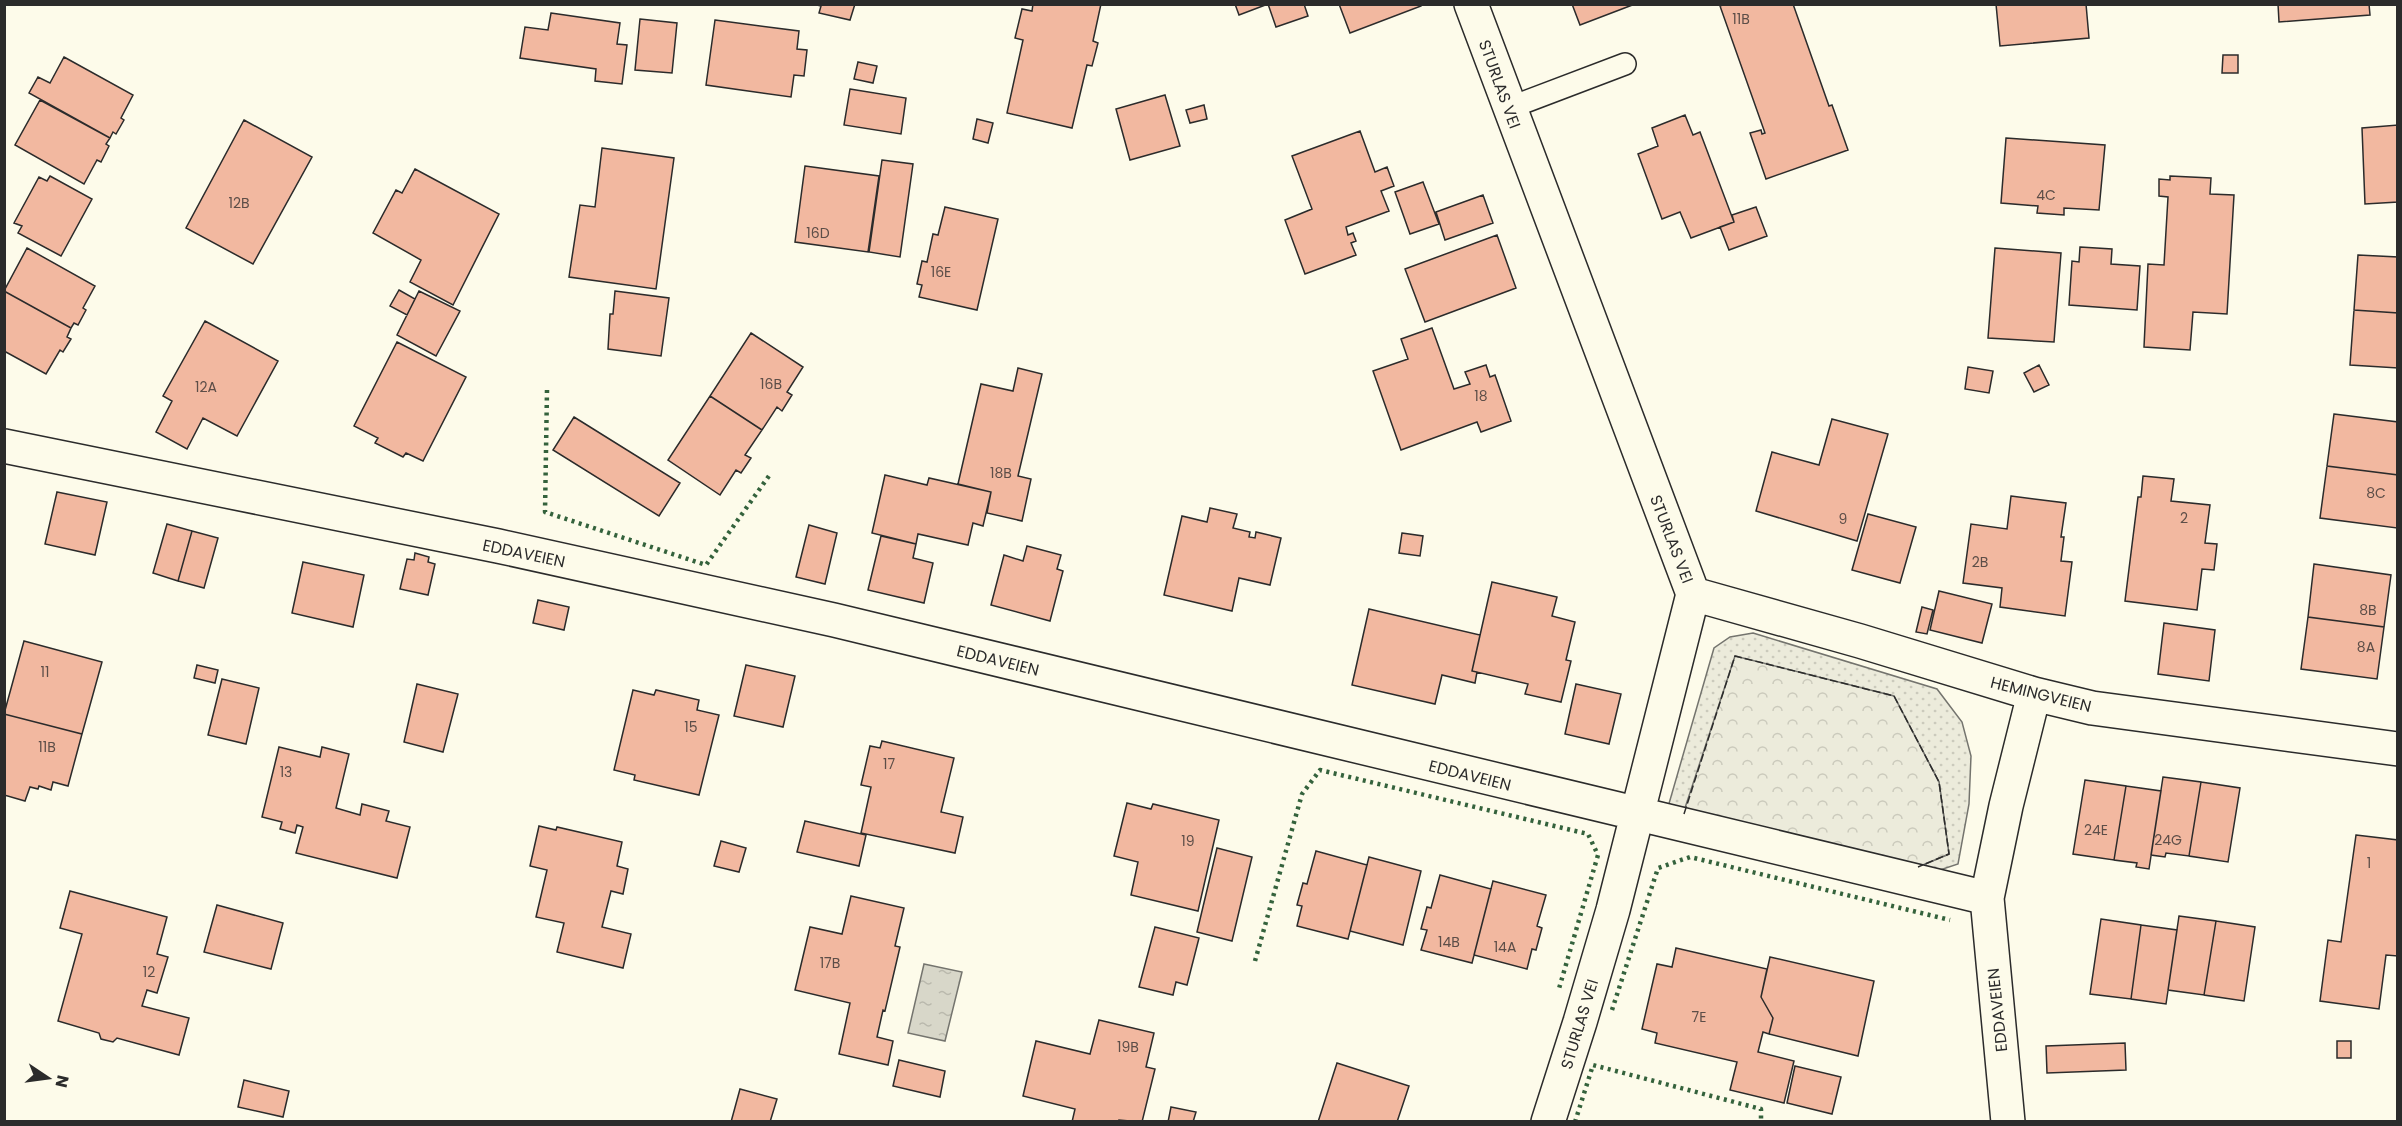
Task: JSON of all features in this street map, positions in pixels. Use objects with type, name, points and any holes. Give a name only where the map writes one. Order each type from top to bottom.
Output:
[{"type":"street","name":"STURLAS VEI","points":[[1471,4],[1693,594],[1638,816],[1580,1023],[1548,1122]]},
{"type":"street","name":"EDDAVEIEN","points":[[4,446],[498,546],[834,620],[1638,816],[1987,898]]},
{"type":"street","name":"HEMINGVEIEN","points":[[1693,594],[1860,641],[2034,694],[2091,708],[2397,748]]},
{"type":"street","name":"EDDAVEIEN","points":[[2008,1122],[1987,898],[2006,806],[2034,694]]},
{"type":"lane","points":[[1509,108],[1625,64]]},
{"type":"green space","points":[[1753,633],[1937,689],[1962,722],[1971,756],[1969,804],[1958,864],[1934,872],[1918,867],[1949,854],[1939,782],[1894,697],[1683,814],[1668,807],[1714,648],[1730,637]]},
{"type":"green space","points":[[1735,656],[1894,696],[1939,782],[1949,854],[1918,867],[1683,814]]},
{"type":"water","points":[[924,964],[962,972],[945,1041],[908,1033]]},
{"type":"building","points":[[813,4],[855,4],[850,20],[819,13],[821,6]]},
{"type":"building","points":[[1033,4],[1101,4],[1093,41],[1098,43],[1092,66],[1087,65],[1072,128],[1007,113],[1023,40],[1015,38],[1022,9],[1032,11]]},
{"type":"building","points":[[1235,4],[1268,4],[1239,15]]},
{"type":"building","points":[[1268,4],[1304,4],[1308,16],[1276,27]]},
{"type":"building","points":[[1339,4],[1421,4],[1421,6],[1350,33]]},
{"type":"building","points":[[1572,4],[1635,4],[1580,25]]},
{"type":"building","points":[[1725,4],[1793,4],[1829,106],[1832,105],[1848,150],[1766,179],[1750,133],[1761,130],[1762,134],[1765,133],[1720,6]]},
{"type":"building","points":[[1996,4],[2086,4],[2089,38],[2000,46]]},
{"type":"building","points":[[2278,4],[2369,4],[2370,15],[2279,22]]},
{"type":"building","points":[[551,13],[620,23],[617,44],[627,45],[622,84],[595,81],[596,69],[520,58],[525,27],[548,30]]},
{"type":"building","points":[[640,19],[677,23],[672,73],[635,70]]},
{"type":"building","points":[[715,20],[799,31],[797,49],[807,50],[804,76],[794,75],[791,97],[706,85]]},
{"type":"building","points":[[2223,55],[2238,55],[2238,73],[2222,73]]},
{"type":"building","points":[[64,57],[133,95],[121,118],[124,120],[116,134],[113,132],[110,138],[29,93],[38,77],[50,83]]},
{"type":"building","points":[[858,62],[877,66],[873,83],[854,79]]},
{"type":"building","points":[[850,89],[906,98],[901,134],[844,125]]},
{"type":"building","points":[[1165,95],[1180,146],[1130,160],[1116,109]]},
{"type":"building","points":[[40,100],[110,138],[106,144],[109,146],[101,162],[97,160],[84,184],[15,145]]},
{"type":"building","points":[[1204,105],[1207,119],[1190,123],[1186,110]]},
{"type":"building","points":[[1685,115],[1693,135],[1700,132],[1734,222],[1691,238],[1680,212],[1662,219],[1638,154],[1658,146],[1652,128]]},
{"type":"building","points":[[977,119],[993,123],[988,143],[973,139]]},
{"type":"building","points":[[244,120],[312,157],[253,264],[186,228]]},
{"type":"building","points":[[2398,125],[2398,202],[2365,204],[2362,128]]},
{"type":"building","points":[[1360,131],[1375,172],[1387,167],[1394,186],[1381,191],[1389,211],[1346,227],[1348,235],[1353,233],[1356,241],[1351,243],[1356,255],[1305,274],[1285,220],[1312,209],[1292,156]]},
{"type":"building","points":[[2006,138],[2105,145],[2099,210],[2064,208],[2064,215],[2037,213],[2038,206],[2001,203]]},
{"type":"building","points":[[602,148],[674,158],[656,289],[569,277],[580,205],[595,207]]},
{"type":"building","points":[[882,160],[913,164],[900,257],[869,252]]},
{"type":"building","points":[[805,166],[879,176],[868,252],[795,242]]},
{"type":"building","points":[[415,169],[499,214],[453,305],[410,282],[421,260],[373,233],[396,190],[402,193]]},
{"type":"building","points":[[50,176],[92,199],[61,256],[18,233],[22,226],[14,223],[39,177],[47,181]]},
{"type":"building","points":[[2170,176],[2211,178],[2210,194],[2234,195],[2227,314],[2193,312],[2190,350],[2144,347],[2148,264],[2164,265],[2168,197],[2159,196],[2159,179],[2170,180]]},
{"type":"building","points":[[1423,182],[1439,224],[1410,234],[1395,192]]},
{"type":"building","points":[[1483,195],[1493,223],[1445,240],[1436,212]]},
{"type":"building","points":[[945,207],[998,219],[977,310],[919,297],[922,285],[917,284],[922,261],[927,262],[933,234],[938,235]]},
{"type":"building","points":[[1756,207],[1767,236],[1729,250],[1720,227],[1734,222],[1732,215]]},
{"type":"building","points":[[1497,235],[1516,288],[1425,322],[1405,269]]},
{"type":"building","points":[[2080,247],[2112,249],[2111,264],[2140,266],[2137,310],[2069,305],[2072,261],[2079,262]]},
{"type":"building","points":[[27,248],[95,286],[83,308],[86,310],[78,325],[74,323],[71,328],[4,291]]},
{"type":"building","points":[[1995,248],[2061,253],[2054,342],[1988,338]]},
{"type":"building","points":[[2358,255],[2398,257],[2398,313],[2354,310]]},
{"type":"building","points":[[399,290],[415,299],[407,315],[390,306]]},
{"type":"building","points":[[4,291],[71,328],[67,337],[71,339],[63,352],[60,350],[46,374],[4,351]]},
{"type":"building","points":[[419,291],[460,311],[436,356],[397,335]]},
{"type":"building","points":[[615,291],[669,298],[661,356],[608,349],[610,314],[613,314]]},
{"type":"building","points":[[2354,310],[2398,313],[2398,368],[2350,365]]},
{"type":"building","points":[[205,321],[278,361],[237,436],[203,418],[187,449],[156,432],[172,401],[163,396]]},
{"type":"building","points":[[1432,328],[1454,389],[1470,384],[1465,372],[1486,365],[1490,377],[1495,375],[1511,421],[1481,432],[1477,422],[1401,450],[1373,371],[1408,359],[1401,339]]},
{"type":"building","points":[[751,333],[803,367],[787,392],[792,395],[782,411],[777,407],[762,430],[710,396]]},
{"type":"building","points":[[397,342],[466,377],[423,461],[406,453],[403,457],[375,443],[378,438],[354,426]]},
{"type":"building","points":[[2039,365],[2049,385],[2034,392],[2024,373]]},
{"type":"building","points":[[1968,367],[1993,371],[1989,393],[1965,389]]},
{"type":"building","points":[[1018,368],[1042,374],[1018,476],[1031,479],[1022,521],[987,513],[991,492],[958,484],[981,384],[1013,391]]},
{"type":"building","points":[[710,396],[762,430],[745,455],[751,458],[741,473],[736,470],[720,495],[668,460]]},
{"type":"building","points":[[2334,414],[2398,422],[2398,475],[2327,466]]},
{"type":"building","points":[[574,417],[680,483],[659,516],[553,450]]},
{"type":"building","points":[[1832,419],[1888,434],[1857,541],[1756,511],[1772,452],[1819,465]]},
{"type":"building","points":[[2327,466],[2398,475],[2397,528],[2320,518]]},
{"type":"building","points":[[885,475],[927,485],[929,478],[991,492],[983,526],[973,523],[968,545],[918,534],[916,544],[872,533]]},
{"type":"building","points":[[2143,476],[2174,479],[2171,501],[2210,505],[2205,543],[2217,544],[2214,570],[2202,569],[2197,610],[2125,601],[2138,497],[2141,497]]},
{"type":"building","points":[[57,492],[107,502],[95,555],[45,544]]},
{"type":"building","points":[[2011,496],[2066,503],[2061,537],[2064,537],[2061,561],[2072,562],[2065,616],[2000,607],[2002,588],[1963,583],[1971,524],[2007,529]]},
{"type":"building","points":[[1210,508],[1237,514],[1233,528],[1250,532],[1249,537],[1255,538],[1256,532],[1281,538],[1270,585],[1239,578],[1232,611],[1164,595],[1182,516],[1207,522]]},
{"type":"building","points":[[1868,514],[1916,527],[1900,583],[1852,570]]},
{"type":"building","points":[[167,524],[192,531],[178,581],[153,573]]},
{"type":"building","points":[[809,525],[837,533],[825,584],[796,577]]},
{"type":"building","points":[[192,531],[218,538],[204,588],[178,581]]},
{"type":"building","points":[[1402,533],[1423,536],[1420,556],[1399,553]]},
{"type":"building","points":[[881,536],[916,544],[913,558],[933,563],[924,603],[868,590]]},
{"type":"building","points":[[1027,546],[1061,555],[1057,569],[1063,571],[1050,621],[991,605],[1004,555],[1023,561]]},
{"type":"building","points":[[415,553],[429,557],[428,562],[435,564],[428,595],[400,589],[407,559],[414,560]]},
{"type":"building","points":[[303,562],[364,575],[353,627],[292,613]]},
{"type":"building","points":[[2314,564],[2391,575],[2384,627],[2308,617]]},
{"type":"building","points":[[1492,582],[1557,597],[1552,616],[1575,622],[1566,660],[1571,661],[1561,702],[1525,694],[1528,684],[1472,671]]},
{"type":"building","points":[[1939,591],[1992,604],[1982,643],[1930,630]]},
{"type":"building","points":[[538,600],[569,607],[564,630],[533,623]]},
{"type":"building","points":[[1922,607],[1933,610],[1927,634],[1916,632]]},
{"type":"building","points":[[1369,609],[1480,635],[1472,671],[1477,672],[1475,683],[1442,675],[1435,704],[1352,685]]},
{"type":"building","points":[[2308,617],[2384,627],[2377,679],[2301,669]]},
{"type":"building","points":[[2164,623],[2215,630],[2209,681],[2158,674]]},
{"type":"building","points":[[24,641],[102,662],[82,734],[4,714]]},
{"type":"building","points":[[197,665],[218,670],[215,683],[194,678]]},
{"type":"building","points":[[746,665],[795,676],[783,727],[734,716]]},
{"type":"building","points":[[222,679],[259,688],[246,744],[208,735]]},
{"type":"building","points":[[417,684],[458,694],[443,752],[404,742]]},
{"type":"building","points":[[1576,684],[1621,694],[1609,744],[1565,734]]},
{"type":"building","points":[[633,690],[654,695],[656,690],[699,700],[697,710],[719,715],[699,795],[634,780],[635,775],[614,770]]},
{"type":"building","points":[[4,714],[82,734],[68,786],[53,782],[51,790],[39,786],[38,789],[30,787],[25,801],[4,795]]},
{"type":"building","points":[[882,741],[954,758],[941,812],[963,817],[955,853],[861,833],[871,787],[861,785],[870,746],[880,748]]},
{"type":"building","points":[[279,747],[320,757],[322,747],[349,754],[336,808],[360,815],[362,804],[389,811],[386,821],[410,827],[397,878],[296,853],[303,827],[297,825],[295,833],[280,829],[282,822],[262,817]]},
{"type":"building","points":[[2163,777],[2201,782],[2189,856],[2166,853],[2165,857],[2151,855]]},
{"type":"building","points":[[2085,780],[2126,786],[2114,860],[2073,854]]},
{"type":"building","points":[[2201,782],[2240,788],[2228,862],[2189,856]]},
{"type":"building","points":[[2126,786],[2161,791],[2149,869],[2136,867],[2137,863],[2114,860]]},
{"type":"building","points":[[1127,803],[1151,809],[1153,804],[1219,820],[1198,911],[1131,895],[1138,862],[1114,856]]},
{"type":"building","points":[[805,821],[866,835],[859,866],[797,852]]},
{"type":"building","points":[[539,826],[556,830],[557,827],[622,842],[617,866],[628,869],[623,894],[611,891],[602,927],[631,934],[623,968],[557,952],[564,923],[536,917],[547,870],[530,866]]},
{"type":"building","points":[[2356,835],[2398,840],[2398,956],[2386,955],[2379,1009],[2320,1001],[2328,940],[2341,942]]},
{"type":"building","points":[[721,841],[746,848],[739,872],[714,866]]},
{"type":"building","points":[[1217,848],[1252,857],[1232,941],[1197,932]]},
{"type":"building","points":[[1316,851],[1367,865],[1348,939],[1297,926],[1302,906],[1297,905],[1303,883],[1307,884]]},
{"type":"building","points":[[1369,857],[1421,871],[1403,945],[1350,931]]},
{"type":"building","points":[[1440,875],[1491,889],[1472,963],[1421,950],[1427,930],[1421,929],[1427,907],[1431,908]]},
{"type":"building","points":[[1493,881],[1546,895],[1537,926],[1542,928],[1536,950],[1532,949],[1527,969],[1474,955]]},
{"type":"building","points":[[70,891],[167,917],[157,954],[168,957],[157,993],[147,990],[142,1006],[189,1018],[179,1055],[117,1038],[113,1042],[101,1039],[99,1033],[58,1021],[82,934],[60,928]]},
{"type":"building","points":[[851,896],[904,908],[895,946],[900,947],[877,1037],[893,1041],[888,1065],[839,1054],[850,1003],[795,990],[810,927],[842,934]]},
{"type":"building","points":[[217,905],[283,923],[271,969],[204,952]]},
{"type":"building","points":[[2179,916],[2216,921],[2204,995],[2168,990]]},
{"type":"building","points":[[2101,919],[2141,925],[2131,999],[2090,994]]},
{"type":"building","points":[[2216,921],[2255,927],[2244,1001],[2204,995]]},
{"type":"building","points":[[2141,925],[2177,930],[2166,1004],[2131,999]]},
{"type":"building","points":[[1155,927],[1199,938],[1187,985],[1176,982],[1173,995],[1139,987]]},
{"type":"building","points":[[1676,948],[1767,969],[1761,997],[1773,1018],[1769,1034],[1763,1032],[1758,1052],[1794,1061],[1784,1103],[1730,1090],[1737,1062],[1655,1043],[1657,1033],[1642,1029],[1657,964],[1672,967]]},
{"type":"building","points":[[1770,957],[1874,981],[1858,1056],[1769,1034],[1773,1018],[1761,997]]},
{"type":"building","points":[[1099,1020],[1154,1033],[1146,1067],[1155,1069],[1142,1122],[1119,1120],[1119,1122],[1072,1122],[1075,1109],[1023,1096],[1036,1041],[1090,1054]]},
{"type":"building","points":[[2337,1041],[2351,1041],[2351,1058],[2337,1058]]},
{"type":"building","points":[[2125,1043],[2126,1070],[2047,1073],[2046,1046]]},
{"type":"building","points":[[899,1060],[945,1071],[940,1097],[893,1086]]},
{"type":"building","points":[[1337,1063],[1409,1086],[1397,1122],[1318,1122]]},
{"type":"building","points":[[1795,1066],[1841,1077],[1832,1114],[1787,1103]]},
{"type":"building","points":[[244,1080],[289,1091],[283,1117],[238,1107]]},
{"type":"building","points":[[740,1089],[777,1099],[770,1122],[731,1122]]},
{"type":"building","points":[[1171,1107],[1196,1112],[1193,1122],[1168,1122]]},
{"type":"hedge","points":[[547,390],[545,512],[706,565],[771,473]]},
{"type":"hedge","points":[[1255,961],[1302,794],[1320,770],[1588,834],[1598,855],[1558,992]]},
{"type":"hedge","points":[[1612,1010],[1658,868],[1690,857],[1950,920]]},
{"type":"hedge","points":[[1575,1122],[1593,1065],[1761,1109],[1761,1122]]},
{"type":"fence","points":[[1684,814],[1735,656],[1894,696],[1939,782],[1949,854],[1918,867]]}]
